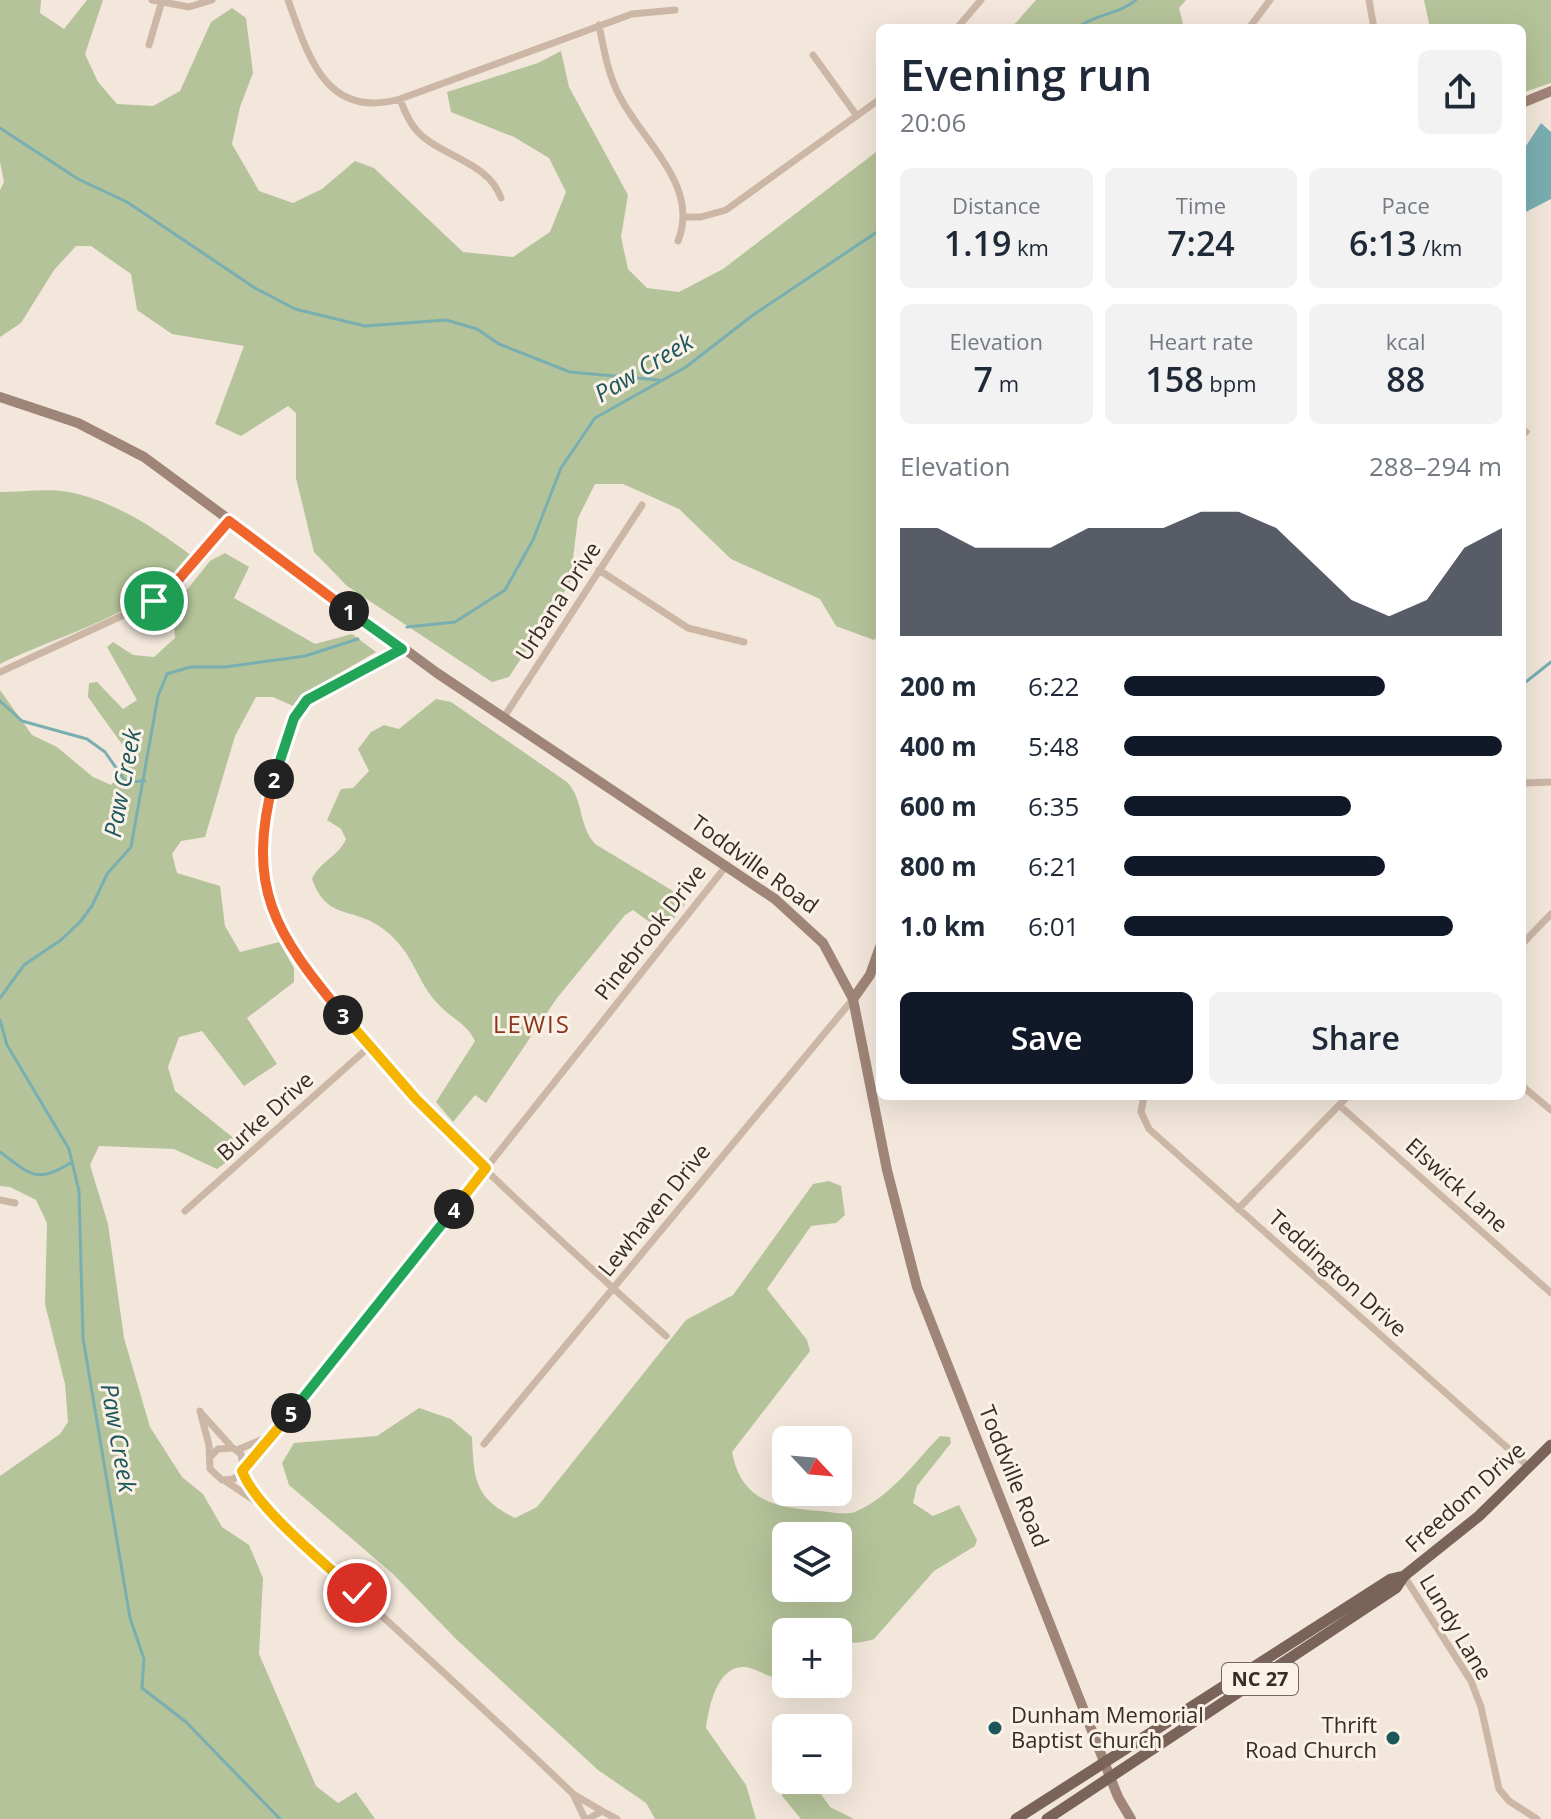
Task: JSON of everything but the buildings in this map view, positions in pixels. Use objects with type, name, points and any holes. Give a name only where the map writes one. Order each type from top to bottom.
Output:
[{"type":"main road","name":"Freedom Drive","points":[[1047,1819],[1396,1588],[1404,1576],[1460,1534],[1551,1445]]},
{"type":"main road","name":"Freedom Drive","points":[[1016,1819],[1391,1579],[1404,1576]]},
{"type":"street","points":[[152,0],[189,7],[212,0]]},
{"type":"street","points":[[288,0],[310,61],[327,85],[340,94],[367,103],[400,99],[599,25],[648,10],[675,10]]},
{"type":"street","points":[[960,24],[981,0]]},
{"type":"street","points":[[1252,24],[1270,0]]},
{"type":"street","points":[[1369,0],[1373,24]]},
{"type":"street","points":[[149,45],[161,4]]},
{"type":"street","points":[[599,25],[615,88],[677,183],[685,217],[678,241]]},
{"type":"street","points":[[813,55],[857,116]]},
{"type":"street","points":[[1526,101],[1551,91]]},
{"type":"street","points":[[400,99],[420,134],[481,172],[498,188],[501,198]]},
{"type":"street","points":[[685,217],[701,217],[726,210],[876,102]]},
{"type":"street","name":"Toddville Road","points":[[0,397],[50,412],[109,437],[165,472],[402,649],[727,865],[808,926],[835,962],[853,999],[887,1170],[917,1287],[1110,1776],[1131,1819]]},
{"type":"street","name":"Urbana Drive","points":[[504,717],[642,505]]},
{"type":"street","points":[[0,672],[154,601],[178,580],[229,521]]},
{"type":"street","points":[[599,570],[688,628],[744,642]]},
{"type":"street","points":[[402,649],[332,684],[299,708],[285,741],[262,842],[266,896],[281,930],[369,1047],[486,1168],[666,1336]]},
{"type":"street","points":[[1526,783],[1551,782]]},
{"type":"street","name":"Pinebrook Drive","points":[[242,1469],[272,1436],[727,865]]},
{"type":"street","points":[[1526,940],[1551,914]]},
{"type":"street","points":[[853,999],[870,975],[876,958]]},
{"type":"street","name":"Lewhaven Drive","points":[[484,1444],[853,999]]},
{"type":"street","name":"Burke Drive","points":[[185,1211],[369,1047]]},
{"type":"street","points":[[1526,1089],[1550,1106]]},
{"type":"street","name":"Teddington Drive","points":[[1143,1100],[1141,1112],[1149,1129],[1529,1467]]},
{"type":"street","points":[[1238,1209],[1344,1100]]},
{"type":"street","name":"Elswick Lane","points":[[1339,1105],[1551,1293]]},
{"type":"street","points":[[0,1200],[15,1203]]},
{"type":"street","points":[[272,1512],[210,1469],[200,1411],[235,1449],[246,1483],[272,1512],[573,1794],[617,1819]]},
{"type":"street","name":"Pinebrook Drive","points":[[235,1449],[272,1436]]},
{"type":"street","points":[[210,1457],[218,1449],[235,1449]]},
{"type":"street","points":[[222,1480],[234,1479],[242,1469]]},
{"type":"street","name":"Lundy Lane","points":[[1404,1576],[1471,1681],[1499,1789],[1509,1801],[1537,1819]]},
{"type":"street","points":[[573,1794],[587,1819],[602,1811]]},
{"type":"green space","points":[[0,0],[41,0],[40,13],[64,29],[87,0],[103,0],[85,54],[98,82],[117,104],[153,106],[180,91],[211,22],[232,8],[246,18],[253,73],[240,107],[232,144],[259,191],[293,203],[322,189],[355,161],[374,168],[463,252],[513,257],[550,232],[566,192],[549,158],[514,137],[451,112],[447,92],[538,63],[561,51],[569,87],[628,195],[621,237],[628,269],[647,288],[679,292],[723,269],[876,152],[876,638],[874,640],[836,626],[820,599],[731,559],[679,509],[623,484],[595,484],[578,518],[570,583],[509,677],[492,682],[347,586],[314,552],[296,478],[296,413],[288,406],[241,436],[215,424],[244,346],[172,334],[137,310],[131,274],[91,246],[76,246],[54,270],[21,323],[0,337],[0,190],[4,182],[0,162]]},
{"type":"green space","points":[[1036,0],[1186,0],[1179,8],[1183,24],[1015,24]]},
{"type":"green space","points":[[1424,0],[1551,0],[1551,83],[1526,92],[1526,24],[1429,24]]},
{"type":"green space","points":[[52,490],[86,496],[134,517],[192,556],[152,593],[128,607],[0,664],[0,492]]},
{"type":"green space","points":[[225,553],[249,567],[234,598],[315,644],[352,634],[376,652],[321,684],[293,706],[273,697],[256,697],[235,736],[205,837],[181,841],[172,854],[177,873],[220,886],[225,926],[240,952],[279,942],[294,968],[294,982],[247,1018],[277,1064],[244,1086],[202,1031],[179,1037],[168,1067],[175,1091],[241,1144],[235,1156],[217,1169],[174,1149],[99,1146],[90,1165],[108,1224],[124,1338],[150,1427],[182,1477],[203,1494],[222,1527],[249,1545],[263,1578],[259,1654],[316,1786],[338,1803],[356,1792],[375,1819],[0,1819],[0,1476],[60,1434],[68,1422],[65,1384],[45,1304],[47,1223],[36,1200],[10,1187],[0,1186],[0,690],[32,735],[57,747],[93,777],[111,785],[127,766],[129,754],[88,697],[89,683],[97,682],[123,709],[137,700],[107,647],[113,642],[133,655],[154,657],[175,638],[173,607],[210,561]]},
{"type":"green space","points":[[436,699],[451,702],[567,782],[595,844],[688,900],[663,932],[633,910],[625,915],[557,998],[486,1103],[475,1095],[453,1122],[436,1102],[475,1041],[472,1035],[432,997],[409,957],[393,938],[371,921],[333,907],[318,892],[312,879],[346,839],[341,829],[327,820],[341,789],[353,788],[369,771],[358,749],[371,732],[384,725],[399,729]]},
{"type":"green space","points":[[829,1181],[841,1186],[845,1215],[836,1223],[811,1226],[767,1289],[807,1340],[810,1351],[732,1452],[737,1468],[752,1491],[772,1503],[772,1506],[849,1513],[869,1505],[892,1488],[940,1436],[950,1437],[951,1443],[917,1486],[913,1503],[933,1516],[959,1505],[977,1540],[975,1546],[934,1571],[874,1639],[852,1642],[852,1618],[772,1618],[772,1676],[750,1668],[739,1667],[730,1671],[717,1687],[706,1728],[746,1785],[756,1819],[655,1819],[646,1803],[598,1770],[456,1639],[392,1573],[289,1485],[282,1463],[294,1443],[377,1436],[419,1408],[451,1419],[472,1437],[479,1486],[491,1503],[515,1518],[537,1507],[686,1320],[733,1295],[813,1184]]},
{"type":"green space","points":[[821,1794],[830,1807],[854,1819],[801,1819],[782,1796]]},
{"type":"water","points":[[1541,123],[1551,132],[1551,199],[1526,212],[1526,146]]},
{"type":"waterway","name":"Paw Creek","points":[[1084,24],[1136,0]]},
{"type":"waterway","points":[[0,128],[78,179],[127,202],[255,288],[295,309],[365,326],[446,320],[477,329],[499,344],[570,372],[659,380]]},
{"type":"waterway","name":"Paw Creek","points":[[407,627],[455,622],[505,590],[533,540],[561,468],[595,418],[686,367],[753,315],[876,233]]},
{"type":"waterway","name":"Paw Creek","points":[[0,998],[24,965],[61,940],[80,922],[92,906],[107,874],[131,847],[158,696],[167,674],[190,667],[225,667],[305,656],[358,639]]},
{"type":"waterway","points":[[1526,682],[1551,662]]},
{"type":"waterway","points":[[0,701],[22,721],[87,739],[105,752],[126,782],[145,781]]},
{"type":"waterway","name":"Paw Creek","points":[[0,1020],[7,1045],[69,1149],[79,1191],[83,1338],[130,1618],[144,1659],[142,1688],[186,1722],[280,1819]]},
{"type":"waterway","points":[[0,1152],[26,1171],[41,1175],[72,1162]]},
{"type":"place","name":"Dunham Memorial Baptist Church","points":[[995,1728]]},
{"type":"place","name":"Thrift Road Church","points":[[1393,1738]]},
{"type":"district","name":"LEWIS","points":[[532,1025]]},
{"type":"route","points":[[154,601],[178,580],[229,521],[402,649],[342,678],[313,695],[299,708],[285,741],[272,786],[262,842],[266,896],[294,951],[369,1047],[486,1168],[278,1430],[242,1468],[246,1483],[272,1512],[357,1593]]}]
